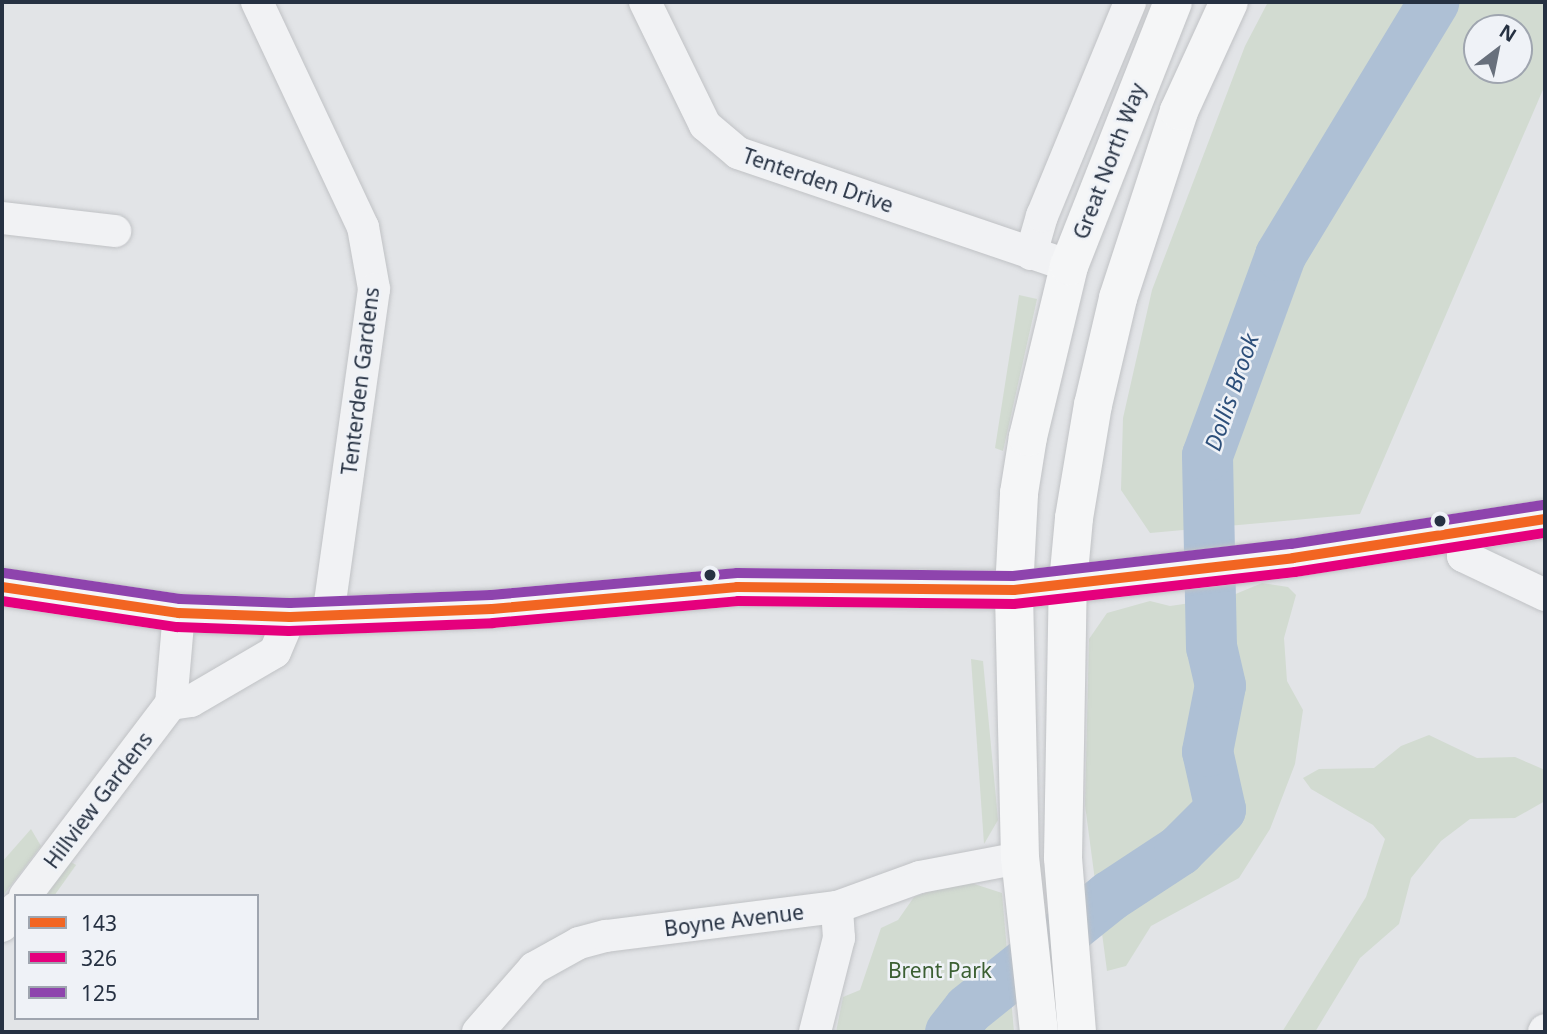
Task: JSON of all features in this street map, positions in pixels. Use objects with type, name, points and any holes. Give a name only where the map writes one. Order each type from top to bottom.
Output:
[{"type":"main road","name":"Great North Way","points":[[1039,1032],[1020,858],[1014,590],[1028,437],[1069,267],[1173,2]]},
{"type":"main road","points":[[1077,1032],[1063,858],[1068,583],[1093,405],[1118,298],[1179,111],[1228,2]]},
{"type":"main road","points":[[2,587],[179,613],[290,617],[492,609],[737,587],[1014,590],[1147,572],[1293,558],[1463,532],[1540,512]]},
{"type":"street","name":"Tenterden Gardens","points":[[257,2],[363,227],[374,289],[328,616]]},
{"type":"street","name":"Tenterden Drive","points":[[645,2],[705,125],[721,142],[738,153],[1069,267]]},
{"type":"street","name":"Great North Way","points":[[1031,254],[1042,216],[1130,2]]},
{"type":"street","points":[[2,216],[115,231]]},
{"type":"street","points":[[1463,532],[1463,556],[1545,595]]},
{"type":"street","points":[[179,613],[171,704],[191,701],[275,653],[290,617]]},
{"type":"street","name":"Hillview Gardens","points":[[27,894],[171,704]]},
{"type":"street","name":"Boyne Avenue","points":[[478,1032],[534,968],[579,943],[606,936],[837,907],[920,877],[1020,858]]},
{"type":"street","points":[[815,1032],[839,938],[837,907]]},
{"type":"street","points":[[2,926],[14,911]]},
{"type":"green space","points":[[1268,2],[1545,2],[1545,85],[1360,514],[1150,533],[1121,490],[1123,418],[1152,290],[1245,46]]},
{"type":"green space","points":[[1019,295],[1037,299],[1003,451],[995,448]]},
{"type":"green space","points":[[1262,583],[1288,587],[1296,595],[1284,638],[1287,681],[1303,710],[1295,764],[1270,829],[1239,878],[1151,926],[1126,966],[1107,971],[1085,805],[1089,639],[1107,613],[1150,601],[1170,606],[1226,598]]},
{"type":"green space","points":[[971,659],[983,661],[998,820],[984,844]]},
{"type":"green space","points":[[1429,735],[1477,758],[1515,757],[1545,770],[1545,801],[1515,818],[1470,819],[1441,841],[1411,878],[1399,924],[1360,958],[1315,1032],[1282,1032],[1366,897],[1385,839],[1373,825],[1311,789],[1303,778],[1319,769],[1374,768],[1401,746]]},
{"type":"green space","points":[[31,829],[41,846],[2,897],[2,862]]},
{"type":"green space","points":[[71,862],[76,865],[55,894],[47,894]]},
{"type":"green space","name":"Brent Park","points":[[962,880],[1002,893],[1014,1032],[836,1032],[843,997],[860,990],[881,928],[898,920],[914,897]]},
{"type":"waterway","name":"Dollis Brook","points":[[950,1032],[968,1009],[1109,896],[1179,850],[1220,809],[1207,751],[1220,685],[1211,647],[1207,455],[1280,255],[1433,2]]},
{"type":"transit line","name":"125","points":[[4,573],[180,599],[290,603],[491,595],[737,573],[1013,576],[1291,544],[1543,505]]},
{"type":"transit line","name":"143","points":[[2,587],[179,613],[290,617],[492,609],[737,587],[1014,590],[1293,558],[1545,519]]},
{"type":"transit line","name":"326","points":[[2,601],[177,627],[289,631],[493,623],[738,601],[1014,604],[1295,572],[1545,533]]}]
